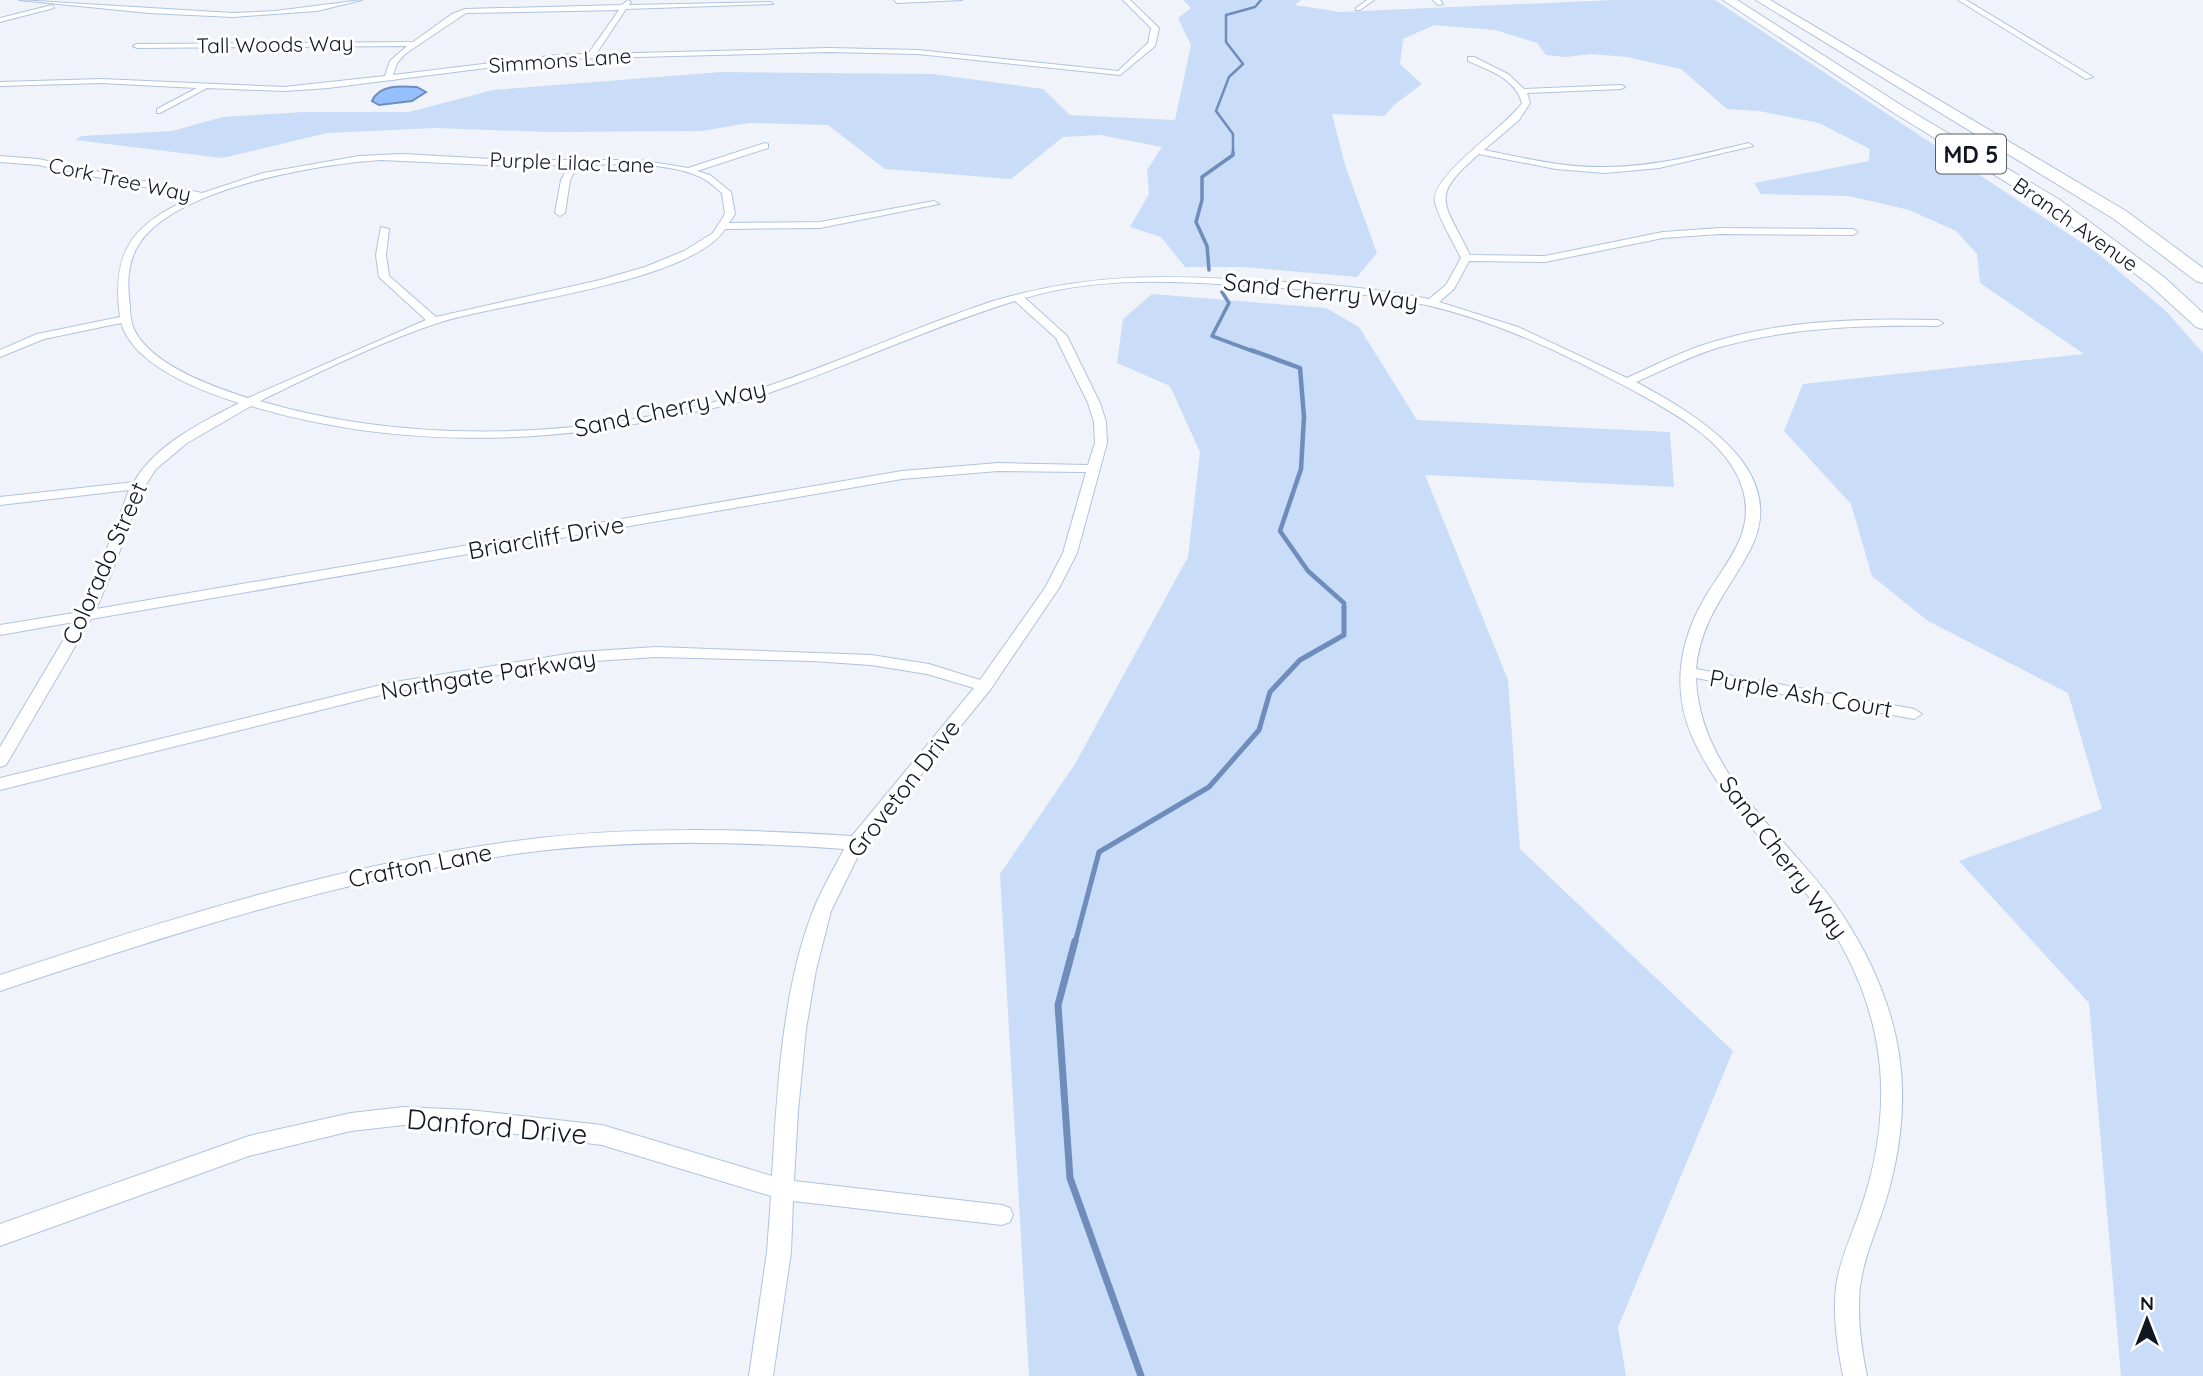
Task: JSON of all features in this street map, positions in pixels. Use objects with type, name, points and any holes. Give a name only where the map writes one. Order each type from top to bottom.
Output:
[{"type":"highway","name":"Branch Avenue","points":[[1730,0],[1899,110],[2054,204],[2157,281],[2203,323]]},
{"type":"highway","name":"Branch Avenue","points":[[1762,0],[2120,215],[2203,277]]},
{"type":"street","points":[[22,0],[233,16],[309,11],[359,0]]},
{"type":"street","points":[[897,1],[959,0]]},
{"type":"street","points":[[1120,73],[1152,44],[1155,28],[1126,0]]},
{"type":"street","points":[[1358,9],[1371,0]]},
{"type":"street","points":[[1961,0],[2089,77]]},
{"type":"street","points":[[389,78],[392,62],[412,44],[429,36],[454,15],[465,11],[627,4],[770,4]]},
{"type":"street","points":[[592,54],[627,4]]},
{"type":"street","points":[[0,20],[61,5]]},
{"type":"street","name":"Tall Woods Way","points":[[137,46],[412,44]]},
{"type":"street","name":"Simmons Lane","points":[[0,84],[101,81],[284,89],[592,54],[860,50],[918,52],[1120,73]]},
{"type":"street","points":[[1471,59],[1523,90],[1621,87]]},
{"type":"street","points":[[160,111],[206,86]]},
{"type":"street","points":[[1466,258],[1440,203],[1440,192],[1452,173],[1516,118],[1526,103],[1523,90]]},
{"type":"street","points":[[690,170],[765,146]]},
{"type":"street","points":[[1476,151],[1551,165],[1604,170],[1661,164],[1749,146]]},
{"type":"street","name":"Cork Tree Way","points":[[0,154],[27,157],[38,162]]},
{"type":"street","name":"Purple Lilac Lane","points":[[201,196],[282,171],[354,159],[445,156],[515,163],[630,161],[690,170],[724,190],[730,200],[730,214],[724,226]]},
{"type":"street","name":"Cork Tree Way","points":[[0,159],[38,162],[201,196]]},
{"type":"street","points":[[560,212],[564,185],[569,170],[575,163]]},
{"type":"street","name":"Sand Cherry Way","points":[[201,196],[143,231],[131,245],[121,288],[128,332],[162,367],[232,398],[359,427],[450,434],[547,434],[636,421],[748,397],[865,351],[1018,298],[1091,282],[1178,278],[1326,288],[1431,303],[1544,341],[1691,417],[1714,436],[1733,457],[1753,502],[1752,526],[1742,553],[1709,600],[1691,639],[1688,672],[1690,706],[1701,738],[1736,798],[1833,916],[1858,960],[1882,1019],[1891,1062],[1892,1126],[1880,1186],[1848,1282],[1849,1346],[1855,1376]]},
{"type":"street","points":[[246,402],[433,320],[630,276],[708,244],[724,226],[820,225],[933,204]]},
{"type":"street","points":[[384,229],[381,255],[384,276],[433,320]]},
{"type":"street","points":[[1466,258],[1545,258],[1663,234],[1720,231],[1853,232]]},
{"type":"street","points":[[1431,303],[1450,287],[1466,258]]},
{"type":"street","name":"Groveton Drive","points":[[761,1376],[779,1252],[787,1111],[806,970],[822,911],[856,843],[984,686],[1052,588],[1064,564],[1101,443],[1100,422],[1094,403],[1061,336],[1018,298]]},
{"type":"street","points":[[0,354],[41,336],[126,319]]},
{"type":"street","points":[[1627,382],[1717,345],[1774,332],[1843,322],[1938,323]]},
{"type":"street","name":"Colorado Street","points":[[0,761],[86,616],[146,470],[181,441],[246,402]]},
{"type":"street","name":"Briarcliff Drive","points":[[0,630],[902,475],[962,467],[1094,469]]},
{"type":"street","points":[[0,501],[138,485]]},
{"type":"street","name":"Northgate Parkway","points":[[0,784],[389,688],[579,657],[656,652],[733,652],[859,659],[929,669],[984,686]]},
{"type":"street","name":"Purple Ash Court","points":[[1688,672],[1914,713]]},
{"type":"street","name":"Crafton Lane","points":[[0,983],[205,916],[327,882],[407,864],[516,847],[602,838],[738,837],[856,843]]},
{"type":"street","name":"Danford Drive","points":[[0,1235],[249,1146],[351,1122],[404,1116],[469,1119],[602,1135],[784,1190],[1003,1215]]},
{"type":"shaded area","points":[[1183,0],[1301,0],[1295,5],[1340,12],[1614,0],[1715,0],[2096,252],[2166,311],[2203,353],[2203,1376],[2121,1376],[2089,1003],[1959,861],[2102,809],[2068,693],[1928,621],[1872,576],[1851,504],[1784,431],[1803,384],[2084,354],[1980,283],[1977,254],[1956,231],[1909,210],[1849,196],[1761,194],[1754,183],[1869,161],[1870,149],[1819,123],[1759,111],[1727,109],[1681,69],[1627,57],[1591,54],[1566,57],[1546,55],[1537,43],[1495,30],[1434,25],[1403,39],[1400,64],[1422,84],[1384,116],[1332,114],[1345,165],[1377,253],[1357,277],[1244,267],[1185,267],[1161,237],[1130,227],[1149,194],[1147,170],[1162,147],[1100,135],[1063,137],[1011,179],[885,169],[828,125],[749,123],[702,131],[547,132],[435,128],[327,133],[222,158],[76,140],[81,136],[172,131],[223,117],[304,112],[409,112],[493,90],[722,72],[933,74],[1043,89],[1070,115],[1175,120],[1191,45],[1178,18],[1191,8]]},
{"type":"shaded area","points":[[1152,294],[1326,308],[1359,327],[1417,420],[1670,432],[1674,487],[1425,475],[1508,680],[1520,849],[1733,1051],[1618,1327],[1626,1376],[1029,1376],[1000,874],[1075,764],[1188,557],[1200,452],[1170,386],[1117,363],[1123,319]]},
{"type":"water","points":[[417,87],[426,92],[412,101],[379,105],[372,101],[375,95],[385,89]]},
{"type":"waterway","points":[[1209,270],[1207,246],[1196,222],[1202,200],[1202,177],[1233,155],[1233,134],[1216,111],[1229,77],[1243,64],[1226,42],[1226,15],[1255,7],[1261,0]]},
{"type":"waterway","points":[[1222,292],[1229,303],[1212,336],[1255,352]]},
{"type":"waterway","points":[[1075,943],[1099,852],[1209,787],[1259,730],[1270,692],[1300,660],[1344,635],[1344,603],[1308,571],[1280,531],[1301,469],[1304,417],[1300,368],[1251,350]]},
{"type":"waterway","points":[[1075,941],[1058,1005],[1070,1178],[1141,1376]]}]
